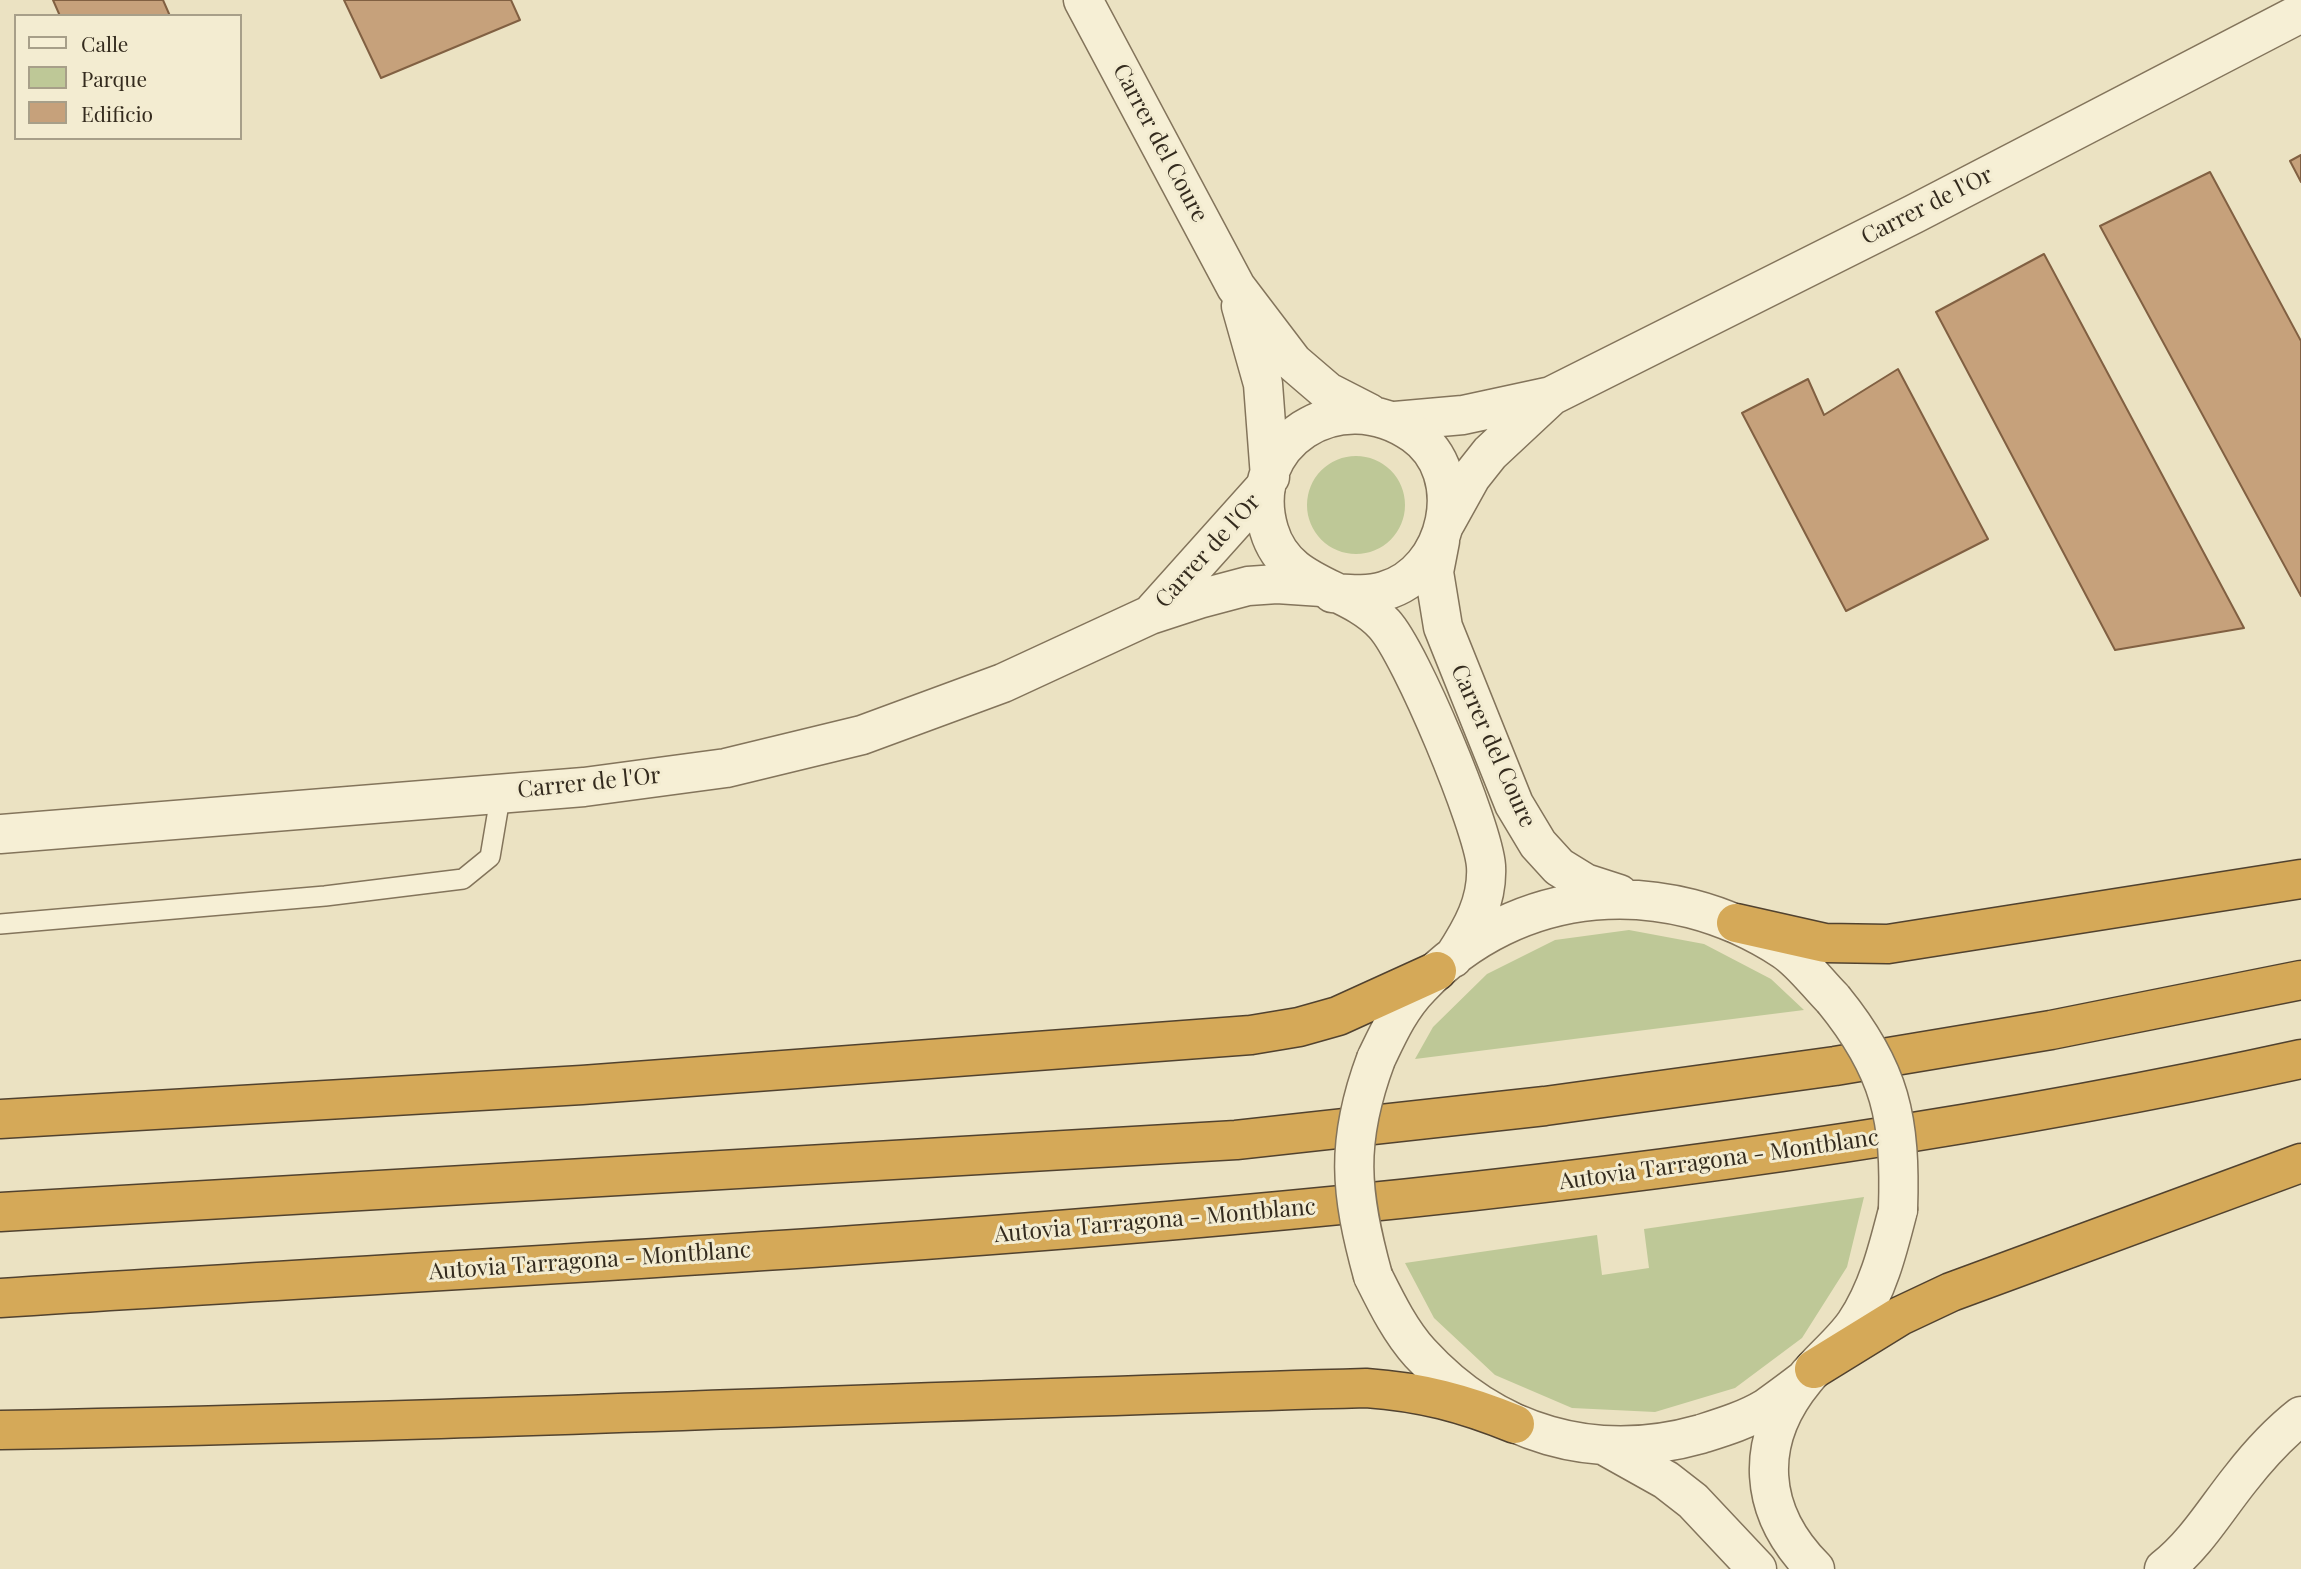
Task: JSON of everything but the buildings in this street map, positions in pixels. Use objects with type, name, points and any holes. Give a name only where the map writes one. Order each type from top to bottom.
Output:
[{"type":"highway","points":[[1735,923],[1825,943],[1888,944],[2301,879]]},
{"type":"highway","points":[[0,1119],[582,1085],[1251,1035],[1299,1027],[1338,1016],[1445,965]]},
{"type":"highway","points":[[0,1212],[1236,1140],[1545,1106],[1835,1066],[2051,1030],[2301,980]]},
{"type":"highway","name":"Autovia Tarragona - Montblanc","points":[[0,1298],[857,1244],[1188,1221],[1399,1201],[1811,1149],[2018,1115],[2301,1059]]},
{"type":"highway","points":[[1809,1374],[1899,1316],[1951,1292],[2301,1163]]},
{"type":"highway","points":[[0,1430],[585,1417],[953,1400],[1366,1388],[1413,1391],[1459,1402],[1515,1424]]},
{"type":"street","name":"Carrer del Coure","points":[[1083,0],[1236,287],[1293,362],[1328,392],[1382,417]]},
{"type":"street","name":"Carrer de l'Or","points":[[1382,417],[1463,415],[1551,396],[1914,214],[2301,13]]},
{"type":"street","name":"Carrer del Coure","points":[[1236,287],[1263,384],[1268,482]]},
{"type":"street","name":"Carrer de l'Or","points":[[1443,531],[1472,477],[1490,453],[1551,396]]},
{"type":"street","points":[[1341,413],[1382,417],[1417,436],[1434,457],[1444,480],[1443,531],[1431,557],[1411,577],[1386,591],[1362,595],[1327,590],[1290,568],[1277,550],[1268,530],[1268,482],[1278,458],[1292,439],[1314,422],[1341,413]]},
{"type":"street","name":"Carrer de l'Or","points":[[1150,615],[1268,482]]},
{"type":"street","name":"Carrer del Coure","points":[[1443,531],[1434,572],[1443,627],[1514,804],[1538,845],[1559,867],[1585,883],[1631,898]]},
{"type":"street","name":"Carrer de l'Or","points":[[0,834],[584,787],[726,768],[862,735],[1003,683],[1150,615],[1248,586],[1277,584],[1327,590]]},
{"type":"street","name":"Carrer del Coure","points":[[1327,590],[1363,607],[1384,624],[1400,646],[1418,680],[1480,836],[1486,866],[1483,899],[1474,926],[1445,965]]},
{"type":"street","points":[[1809,1374],[1764,1409],[1723,1427],[1672,1442],[1607,1447],[1565,1441],[1515,1424],[1453,1386],[1418,1352],[1392,1313],[1373,1276],[1361,1232],[1353,1183],[1354,1138],[1363,1094],[1376,1059],[1398,1016],[1419,987],[1495,930],[1541,910],[1578,901],[1631,898],[1692,907],[1735,923],[1786,951],[1833,999],[1859,1031],[1882,1074],[1896,1119],[1900,1158],[1898,1210],[1884,1264],[1855,1323],[1809,1374],[1774,1430],[1768,1460],[1772,1499],[1782,1529],[1815,1569]]},
{"type":"street","points":[[2164,1569],[2204,1528],[2241,1477],[2277,1436],[2301,1416]]},
{"type":"street","points":[[1607,1447],[1666,1480],[1693,1501],[1757,1569]]},
{"type":"lane","points":[[0,924],[325,896],[463,879],[490,857],[501,792]]},
{"type":"green space","points":[[1356,456],[1375,460],[1390,471],[1401,486],[1405,505],[1401,524],[1390,539],[1375,550],[1356,554],[1337,550],[1322,539],[1311,524],[1307,505],[1311,486],[1322,471],[1337,460]]},
{"type":"green space","points":[[1629,930],[1704,944],[1771,979],[1804,1010],[1415,1059],[1433,1027],[1487,974],[1555,940]]},
{"type":"green space","points":[[1864,1197],[1847,1267],[1802,1338],[1735,1388],[1655,1412],[1572,1408],[1495,1375],[1434,1318],[1405,1263],[1597,1235],[1602,1275],[1649,1268],[1644,1229]]}]
